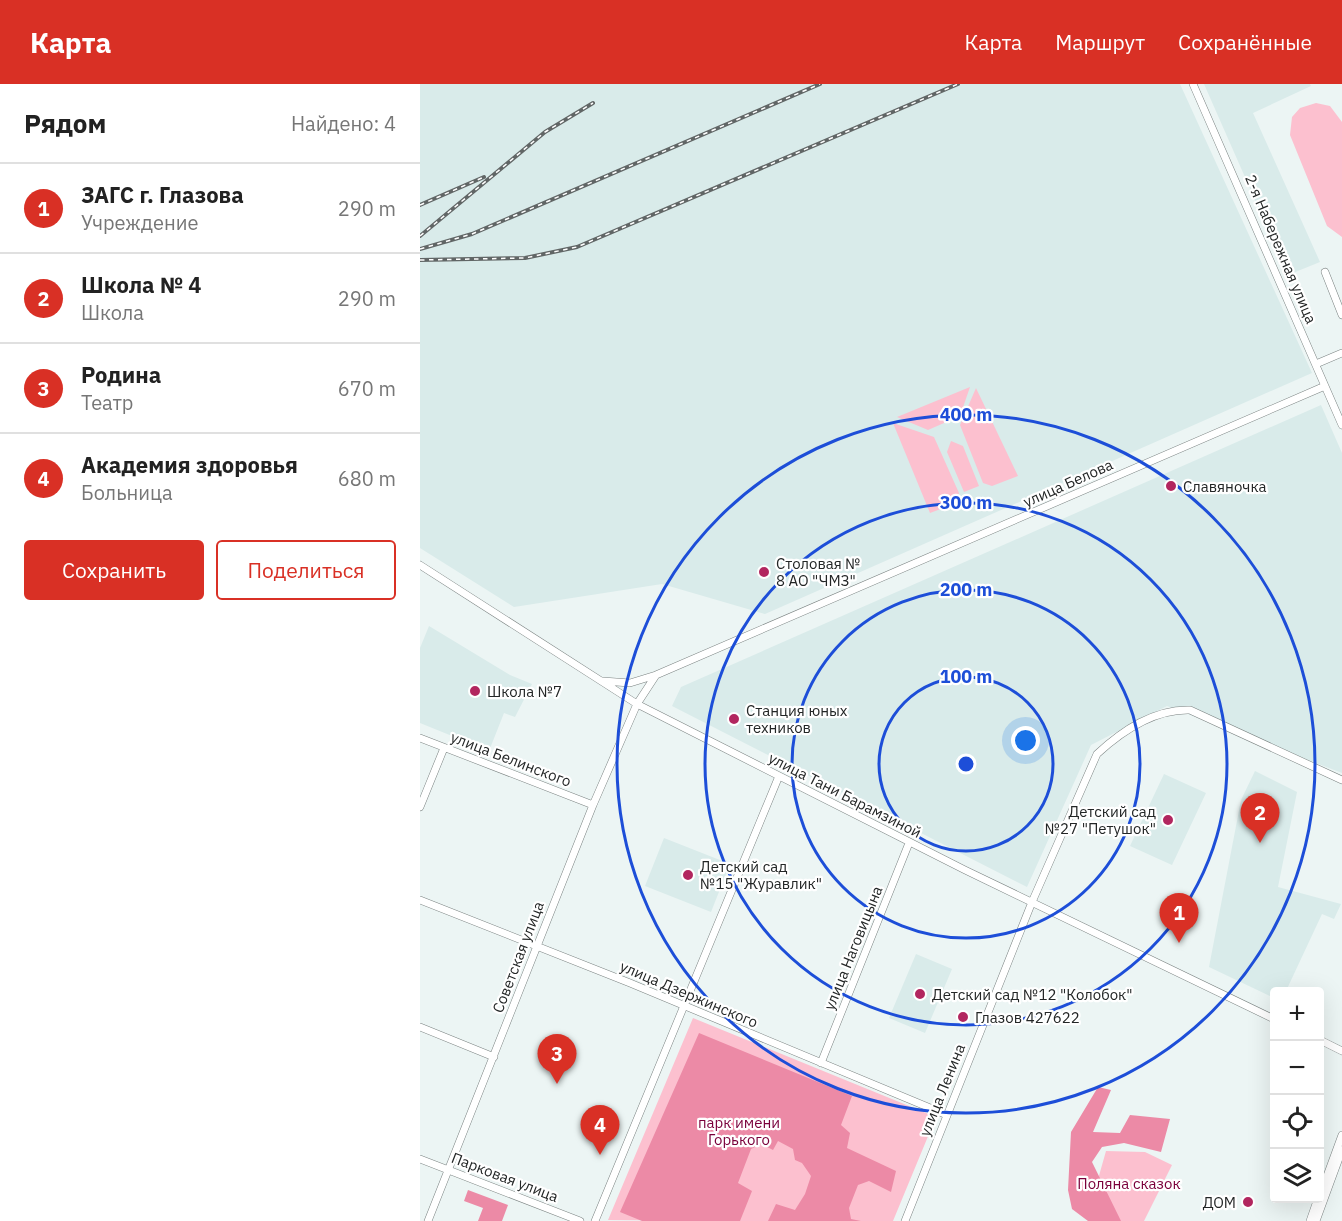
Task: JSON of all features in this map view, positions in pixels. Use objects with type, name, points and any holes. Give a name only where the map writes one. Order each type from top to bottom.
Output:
[{"type":"street","name":"2-я Набережная улица","points":[[1193,84],[1342,425]]},
{"type":"street","points":[[1325,272],[1342,315]]},
{"type":"street","points":[[1316,364],[1342,353]]},
{"type":"street","name":"улица Белова","points":[[597,680],[630,683],[656,675],[1325,386]]},
{"type":"street","name":"улица Тани Барамзиной","points":[[420,564],[637,704],[909,843],[1270,1017]]},
{"type":"street","points":[[637,704],[656,675]]},
{"type":"street","name":"Советская улица","points":[[428,1221],[536,945],[637,704]]},
{"type":"street","name":"улица Ленина","points":[[904,1221],[1032,902],[1097,754],[1114,738],[1170,710],[1190,710],[1342,780]]},
{"type":"street","name":"улица Белинского","points":[[420,738],[593,806]]},
{"type":"street","points":[[420,807],[444,748]]},
{"type":"street","points":[[595,1221],[778,776]]},
{"type":"street","name":"улица Наговицына","points":[[821,1063],[909,843]]},
{"type":"street","name":"улица Дзержинского","points":[[420,900],[536,945],[947,1115]]},
{"type":"street","points":[[420,1027],[494,1057]]},
{"type":"street","points":[[1324,1043],[1342,1051]]},
{"type":"street","points":[[1324,1184],[1342,1135]]},
{"type":"street","points":[[1316,1221],[1342,1150]]},
{"type":"street","name":"Парковая улица","points":[[420,1159],[580,1221]]},
{"type":"street","points":[[1310,1221],[1317,1203]]},
{"type":"shaded area","points":[[420,84],[1180,84],[1312,373],[765,614],[662,584],[514,607],[420,548]]},
{"type":"shaded area","points":[[1204,84],[1310,84],[1311,86],[1253,113],[1320,262],[1288,275]]},
{"type":"shaded area","points":[[1321,405],[1342,453],[1342,773],[1167,706],[1091,745],[1027,887],[672,706],[681,687]]},
{"type":"shaded area","name":"Школа №7","points":[[429,626],[510,675],[532,684],[515,717],[504,713],[489,751],[420,723],[420,648]]},
{"type":"shaded area","points":[[1255,771],[1297,792],[1278,887],[1341,904],[1334,919],[1322,914],[1288,987],[1270,987],[1270,996],[1209,967],[1241,800]]},
{"type":"shaded area","name":"Детский сад №27 \"Петушок\"","points":[[1164,774],[1206,793],[1172,865],[1130,846]]},
{"type":"shaded area","name":"Детский сад №15 \"Журавлик\"","points":[[664,838],[730,864],[711,912],[645,886]]},
{"type":"shaded area","name":"Детский сад №12 \"Колобок\"","points":[[916,954],[952,969],[925,1033],[889,1018]]},
{"type":"green space","points":[[1316,103],[1330,106],[1342,122],[1342,237],[1327,226],[1290,135],[1292,117],[1300,108]]},
{"type":"green space","points":[[970,387],[960,416],[928,430],[897,417]]},
{"type":"green space","points":[[976,388],[1018,476],[992,486],[983,483],[960,425]]},
{"type":"green space","points":[[893,423],[934,437],[959,493],[954,504],[930,513]]},
{"type":"green space","points":[[951,441],[963,446],[979,486],[964,492],[947,452]]},
{"type":"green space","name":"парк имени Горького","points":[[693,1018],[936,1117],[893,1221],[740,1221],[735,1217],[736,1221],[608,1220]]},
{"type":"green space","name":"парк имени Горького","points":[[699,1033],[852,1096],[841,1125],[850,1133],[847,1148],[896,1171],[891,1192],[869,1181],[858,1185],[849,1208],[851,1219],[861,1221],[768,1221],[776,1204],[795,1210],[805,1194],[811,1176],[802,1163],[795,1160],[793,1149],[778,1141],[773,1150],[761,1144],[751,1149],[738,1183],[752,1191],[740,1221],[642,1221],[620,1212]]},
{"type":"green space","points":[[1098,1087],[1111,1090],[1093,1132],[1120,1133],[1130,1115],[1170,1119],[1161,1152],[1124,1143],[1102,1147],[1092,1162],[1121,1221],[1088,1221],[1072,1209],[1068,1190],[1071,1132]]},
{"type":"green space","name":"Поляна сказок","points":[[1106,1151],[1145,1152],[1172,1165],[1144,1221],[1117,1221],[1089,1211]]},
{"type":"green space","points":[[468,1190],[508,1205],[502,1221],[478,1221],[483,1208],[464,1201]]},
{"type":"railway","points":[[420,249],[472,234],[820,84]]},
{"type":"railway","points":[[420,260],[525,258],[577,247],[958,84]]},
{"type":"railway","points":[[420,236],[545,132],[593,103]]},
{"type":"railway","points":[[420,205],[484,177]]},
{"type":"place","name":"Славяночка","points":[[1171,486]]},
{"type":"place","name":"Столовая № 8 АО \"ЧМЗ\"","points":[[764,572]]},
{"type":"place","name":"Школа №7","points":[[475,691]]},
{"type":"place","name":"Станция юных техников","points":[[734,719]]},
{"type":"place","name":"Детский сад №27 \"Петушок\"","points":[[1168,820]]},
{"type":"place","name":"Школа № 4","points":[[1260,843]]},
{"type":"place","name":"Детский сад №15 \"Журавлик\"","points":[[688,875]]},
{"type":"place","name":"ЗАГС г. Глазова","points":[[1179,943]]},
{"type":"place","name":"Детский сад №12 \"Колобок\"","points":[[920,994]]},
{"type":"place","name":"Глазов 427622","points":[[963,1017]]},
{"type":"place","name":"Родина","points":[[557,1084]]},
{"type":"place","name":"Академия здоровья","points":[[600,1155]]},
{"type":"place","name":"ДОМ","points":[[1248,1202]]}]
